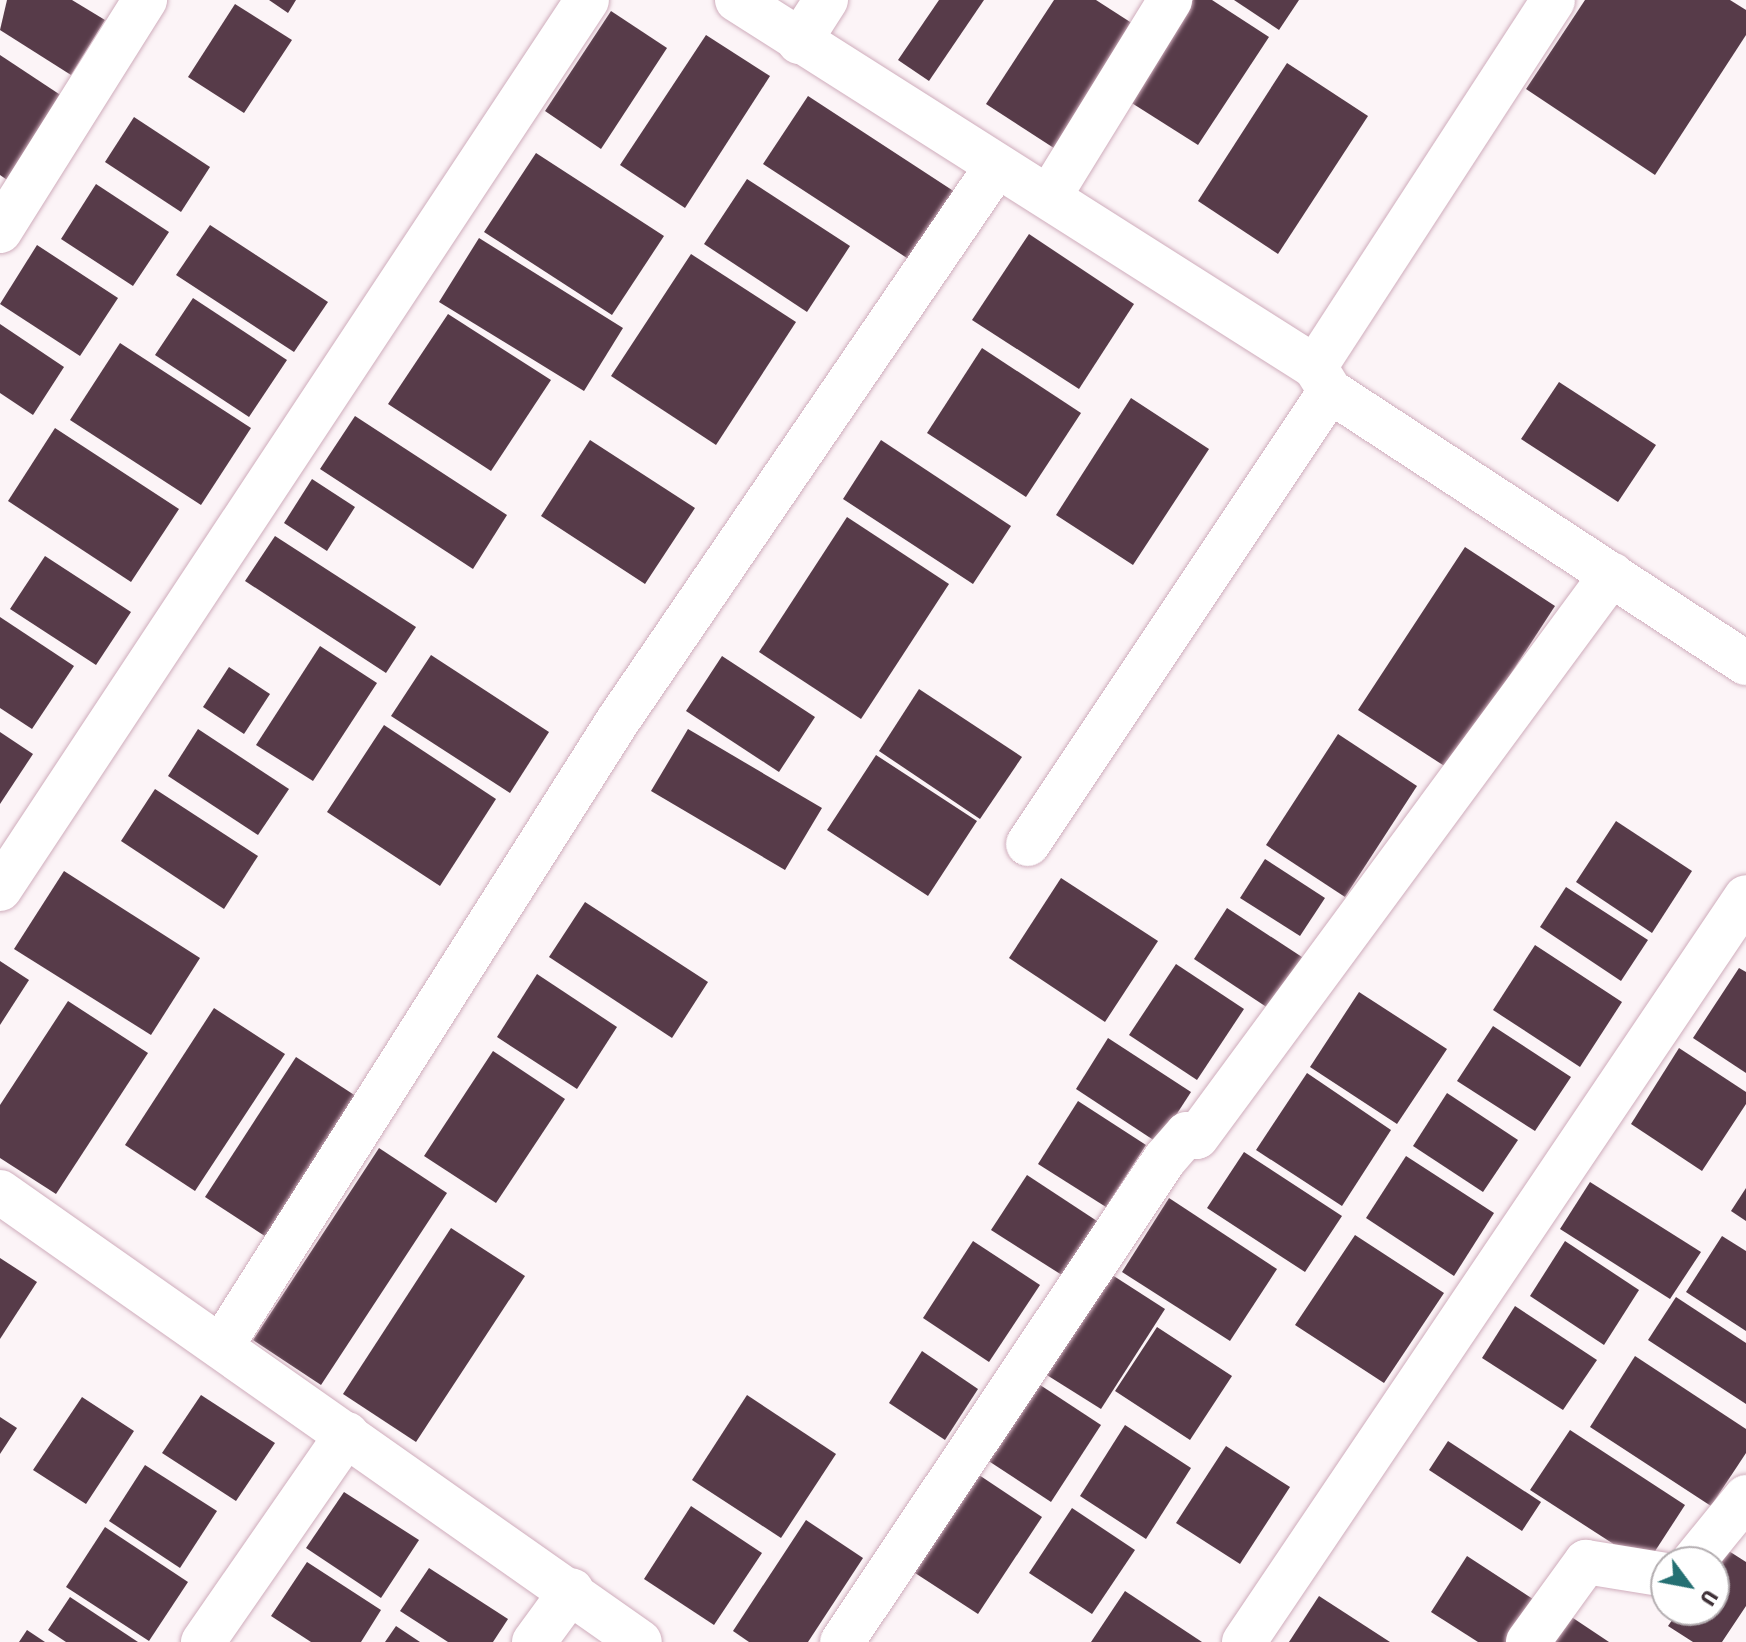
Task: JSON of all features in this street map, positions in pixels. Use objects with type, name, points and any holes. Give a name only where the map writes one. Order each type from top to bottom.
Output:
[{"type":"street","points":[[0,231],[145,0]]},
{"type":"street","points":[[0,889],[587,0]]},
{"type":"street","points":[[737,0],[996,167],[1049,197],[1746,663]]},
{"type":"street","points":[[799,42],[826,0]]},
{"type":"street","points":[[1049,197],[1170,0]]},
{"type":"street","points":[[1028,844],[1323,379],[1553,0]]},
{"type":"street","points":[[224,1342],[617,722],[996,167]]},
{"type":"street","points":[[842,1642],[1165,1159],[1187,1134],[1197,1137],[1612,574]]},
{"type":"street","points":[[1244,1642],[1746,897]]},
{"type":"street","points":[[0,1192],[224,1342],[347,1434],[572,1590],[640,1642]]},
{"type":"street","points":[[203,1642],[347,1434]]},
{"type":"street","points":[[1706,1546],[1746,1497]]},
{"type":"street","points":[[1528,1642],[1586,1562],[1650,1572]]},
{"type":"street","points":[[534,1642],[572,1590]]},
{"type":"building","points":[[7,0],[72,0],[105,20],[71,75],[0,30]]},
{"type":"building","points":[[269,0],[296,0],[288,13]]},
{"type":"building","points":[[939,0],[984,0],[929,81],[898,60]]},
{"type":"building","points":[[1054,0],[1096,0],[1141,29],[1060,152],[986,104]]},
{"type":"building","points":[[1193,0],[1212,0],[1269,37],[1198,145],[1127,100]]},
{"type":"building","points":[[1234,0],[1299,0],[1279,30]]},
{"type":"building","points":[[1585,0],[1730,0],[1746,10],[1746,35],[1655,175],[1526,89]]},
{"type":"building","points":[[235,4],[292,40],[244,113],[188,77]]},
{"type":"building","points":[[611,11],[667,48],[601,149],[545,111]]},
{"type":"building","points":[[706,35],[770,76],[685,208],[620,165]]},
{"type":"building","points":[[0,55],[65,98],[10,182],[0,175]]},
{"type":"building","points":[[1287,63],[1368,116],[1278,254],[1198,201]]},
{"type":"building","points":[[808,96],[955,192],[910,260],[763,164]]},
{"type":"building","points":[[134,117],[210,167],[181,212],[105,162]]},
{"type":"building","points":[[536,153],[664,236],[612,315],[484,232]]},
{"type":"building","points":[[747,179],[850,246],[807,312],[704,244]]},
{"type":"building","points":[[96,184],[169,232],[133,286],[61,239]]},
{"type":"building","points":[[210,225],[328,302],[294,352],[176,275]]},
{"type":"building","points":[[1029,234],[1134,304],[1079,389],[972,320]]},
{"type":"building","points":[[479,238],[623,328],[584,391],[439,302]]},
{"type":"building","points":[[37,245],[118,298],[80,356],[0,304]]},
{"type":"building","points":[[691,254],[796,322],[716,445],[611,376]]},
{"type":"building","points":[[193,298],[287,360],[249,417],[155,355]]},
{"type":"building","points":[[448,314],[551,380],[491,471],[388,404]]},
{"type":"building","points":[[0,324],[64,367],[33,415],[0,393]]},
{"type":"building","points":[[120,343],[251,428],[201,505],[70,420]]},
{"type":"building","points":[[982,348],[1081,413],[1026,497],[927,433]]},
{"type":"building","points":[[1559,382],[1656,445],[1618,502],[1521,439]]},
{"type":"building","points":[[1131,398],[1209,449],[1133,565],[1056,515]]},
{"type":"building","points":[[355,416],[507,515],[473,569],[320,469]]},
{"type":"building","points":[[55,428],[179,509],[131,582],[8,501]]},
{"type":"building","points":[[590,440],[695,508],[645,584],[541,516]]},
{"type":"building","points":[[881,440],[1011,526],[973,584],[843,499]]},
{"type":"building","points":[[312,479],[355,507],[327,551],[284,523]]},
{"type":"building","points":[[847,517],[949,584],[861,719],[759,652]]},
{"type":"building","points":[[275,536],[416,627],[386,673],[245,581]]},
{"type":"building","points":[[1465,547],[1555,606],[1449,769],[1358,710]]},
{"type":"building","points":[[45,556],[131,612],[96,665],[10,609]]},
{"type":"building","points":[[0,617],[74,666],[32,729],[0,708]]},
{"type":"building","points":[[320,646],[377,683],[313,781],[256,745]]},
{"type":"building","points":[[431,655],[549,732],[510,793],[391,716]]},
{"type":"building","points":[[722,656],[815,717],[779,772],[686,711]]},
{"type":"building","points":[[229,667],[270,694],[244,734],[203,707]]},
{"type":"building","points":[[919,689],[1022,757],[980,819],[879,751]]},
{"type":"building","points":[[384,725],[496,799],[440,886],[327,812]]},
{"type":"building","points":[[198,729],[289,789],[258,835],[168,776]]},
{"type":"building","points":[[688,729],[822,808],[785,870],[651,791]]},
{"type":"building","points":[[0,732],[33,754],[0,804]]},
{"type":"building","points":[[1338,734],[1417,786],[1345,897],[1266,845]]},
{"type":"building","points":[[876,755],[977,821],[928,896],[827,830]]},
{"type":"building","points":[[155,789],[258,856],[224,909],[121,841]]},
{"type":"building","points":[[1616,821],[1692,871],[1652,933],[1576,882]]},
{"type":"building","points":[[1265,859],[1325,898],[1300,936],[1240,898]]},
{"type":"building","points":[[64,871],[200,958],[151,1035],[14,949]]},
{"type":"building","points":[[1061,878],[1158,941],[1105,1022],[1009,958]]},
{"type":"building","points":[[1566,887],[1648,940],[1621,981],[1540,927]]},
{"type":"building","points":[[585,902],[708,982],[672,1038],[549,957]]},
{"type":"building","points":[[1227,908],[1305,959],[1271,1010],[1194,959]]},
{"type":"building","points":[[1535,945],[1622,1002],[1580,1067],[1493,1010]]},
{"type":"building","points":[[0,961],[29,980],[0,1025]]},
{"type":"building","points":[[1176,964],[1244,1009],[1197,1080],[1129,1035]]},
{"type":"building","points":[[1739,968],[1746,972],[1746,1073],[1693,1038]]},
{"type":"building","points":[[537,974],[617,1027],[577,1089],[497,1037]]},
{"type":"building","points":[[1359,992],[1447,1049],[1397,1124],[1310,1067]]},
{"type":"building","points":[[68,1001],[148,1053],[56,1194],[0,1158],[0,1105]]},
{"type":"building","points":[[214,1008],[285,1054],[195,1191],[125,1145]]},
{"type":"building","points":[[1493,1026],[1571,1077],[1535,1131],[1457,1081]]},
{"type":"building","points":[[1108,1038],[1191,1092],[1158,1143],[1076,1089]]},
{"type":"building","points":[[1679,1048],[1746,1092],[1746,1104],[1702,1171],[1631,1124]]},
{"type":"building","points":[[493,1051],[565,1099],[496,1203],[424,1156]]},
{"type":"building","points":[[296,1057],[365,1102],[274,1242],[205,1197]]},
{"type":"building","points":[[1307,1073],[1391,1130],[1342,1206],[1256,1150]]},
{"type":"building","points":[[1447,1093],[1518,1140],[1483,1192],[1413,1146]]},
{"type":"building","points":[[1078,1101],[1146,1145],[1106,1207],[1038,1164]]},
{"type":"building","points":[[379,1148],[447,1193],[321,1385],[253,1340]]},
{"type":"building","points":[[1244,1152],[1342,1216],[1305,1272],[1207,1208]]},
{"type":"building","points":[[1406,1156],[1494,1213],[1454,1276],[1366,1218]]},
{"type":"building","points":[[1027,1175],[1100,1223],[1065,1277],[991,1230]]},
{"type":"building","points":[[1590,1182],[1701,1252],[1670,1299],[1560,1229]]},
{"type":"building","points":[[1746,1188],[1746,1221],[1731,1211]]},
{"type":"building","points":[[1169,1198],[1277,1269],[1230,1341],[1122,1272]]},
{"type":"building","points":[[451,1228],[525,1276],[416,1442],[343,1394]]},
{"type":"building","points":[[1355,1235],[1444,1293],[1384,1383],[1295,1325]]},
{"type":"building","points":[[1722,1236],[1746,1251],[1746,1331],[1686,1292]]},
{"type":"building","points":[[973,1241],[1040,1285],[989,1362],[923,1318]]},
{"type":"building","points":[[1565,1241],[1639,1290],[1604,1345],[1530,1296]]},
{"type":"building","points":[[0,1258],[37,1282],[0,1339]]},
{"type":"building","points":[[1106,1271],[1165,1309],[1101,1409],[1042,1372]]},
{"type":"building","points":[[1676,1297],[1746,1343],[1746,1404],[1648,1340]]},
{"type":"building","points":[[1515,1306],[1597,1360],[1563,1410],[1482,1358]]},
{"type":"building","points":[[1157,1327],[1232,1376],[1190,1440],[1115,1391]]},
{"type":"building","points":[[922,1351],[978,1389],[945,1440],[889,1403]]},
{"type":"building","points":[[1635,1356],[1746,1429],[1746,1453],[1711,1506],[1590,1427]]},
{"type":"building","points":[[1031,1379],[1101,1425],[1051,1502],[981,1456]]},
{"type":"building","points":[[201,1395],[275,1443],[236,1501],[162,1453]]},
{"type":"building","points":[[747,1395],[836,1454],[781,1538],[692,1480]]},
{"type":"building","points":[[82,1397],[134,1431],[86,1504],[33,1470]]},
{"type":"building","points":[[0,1417],[17,1428],[0,1454]]},
{"type":"building","points":[[1125,1425],[1191,1468],[1146,1539],[1080,1496]]},
{"type":"building","points":[[1570,1430],[1685,1505],[1658,1546],[1650,1546],[1650,1559],[1646,1565],[1530,1490]]},
{"type":"building","points":[[1448,1441],[1541,1502],[1522,1531],[1429,1470]]},
{"type":"building","points":[[1226,1446],[1290,1487],[1240,1564],[1176,1523]]},
{"type":"building","points":[[145,1465],[217,1511],[180,1568],[109,1521]]},
{"type":"building","points":[[976,1473],[1042,1517],[978,1614],[912,1571]]},
{"type":"building","points":[[344,1492],[419,1540],[381,1598],[306,1548]]},
{"type":"building","points":[[691,1506],[762,1553],[714,1625],[644,1579]]},
{"type":"building","points":[[1072,1508],[1135,1550],[1092,1614],[1029,1573]]},
{"type":"building","points":[[806,1520],[863,1558],[808,1642],[749,1642],[733,1631]]},
{"type":"building","points":[[105,1527],[188,1582],[149,1641],[66,1587]]},
{"type":"building","points":[[1730,1552],[1746,1562],[1746,1606],[1722,1642],[1693,1642],[1668,1626],[1730,1626]]},
{"type":"building","points":[[1467,1556],[1536,1601],[1509,1642],[1478,1642],[1431,1612]]},
{"type":"building","points":[[307,1562],[381,1610],[361,1642],[311,1642],[271,1616]]},
{"type":"building","points":[[429,1568],[508,1619],[493,1642],[448,1642],[400,1611]]},
{"type":"building","points":[[1125,1591],[1202,1642],[1091,1642]]},
{"type":"building","points":[[1319,1596],[1390,1642],[1289,1642]]},
{"type":"building","points":[[70,1597],[138,1642],[66,1642],[48,1630]]},
{"type":"building","points":[[1564,1612],[1609,1642],[1545,1642]]},
{"type":"building","points":[[396,1626],[420,1642],[385,1642]]},
{"type":"building","points":[[27,1630],[45,1642],[19,1642]]}]
